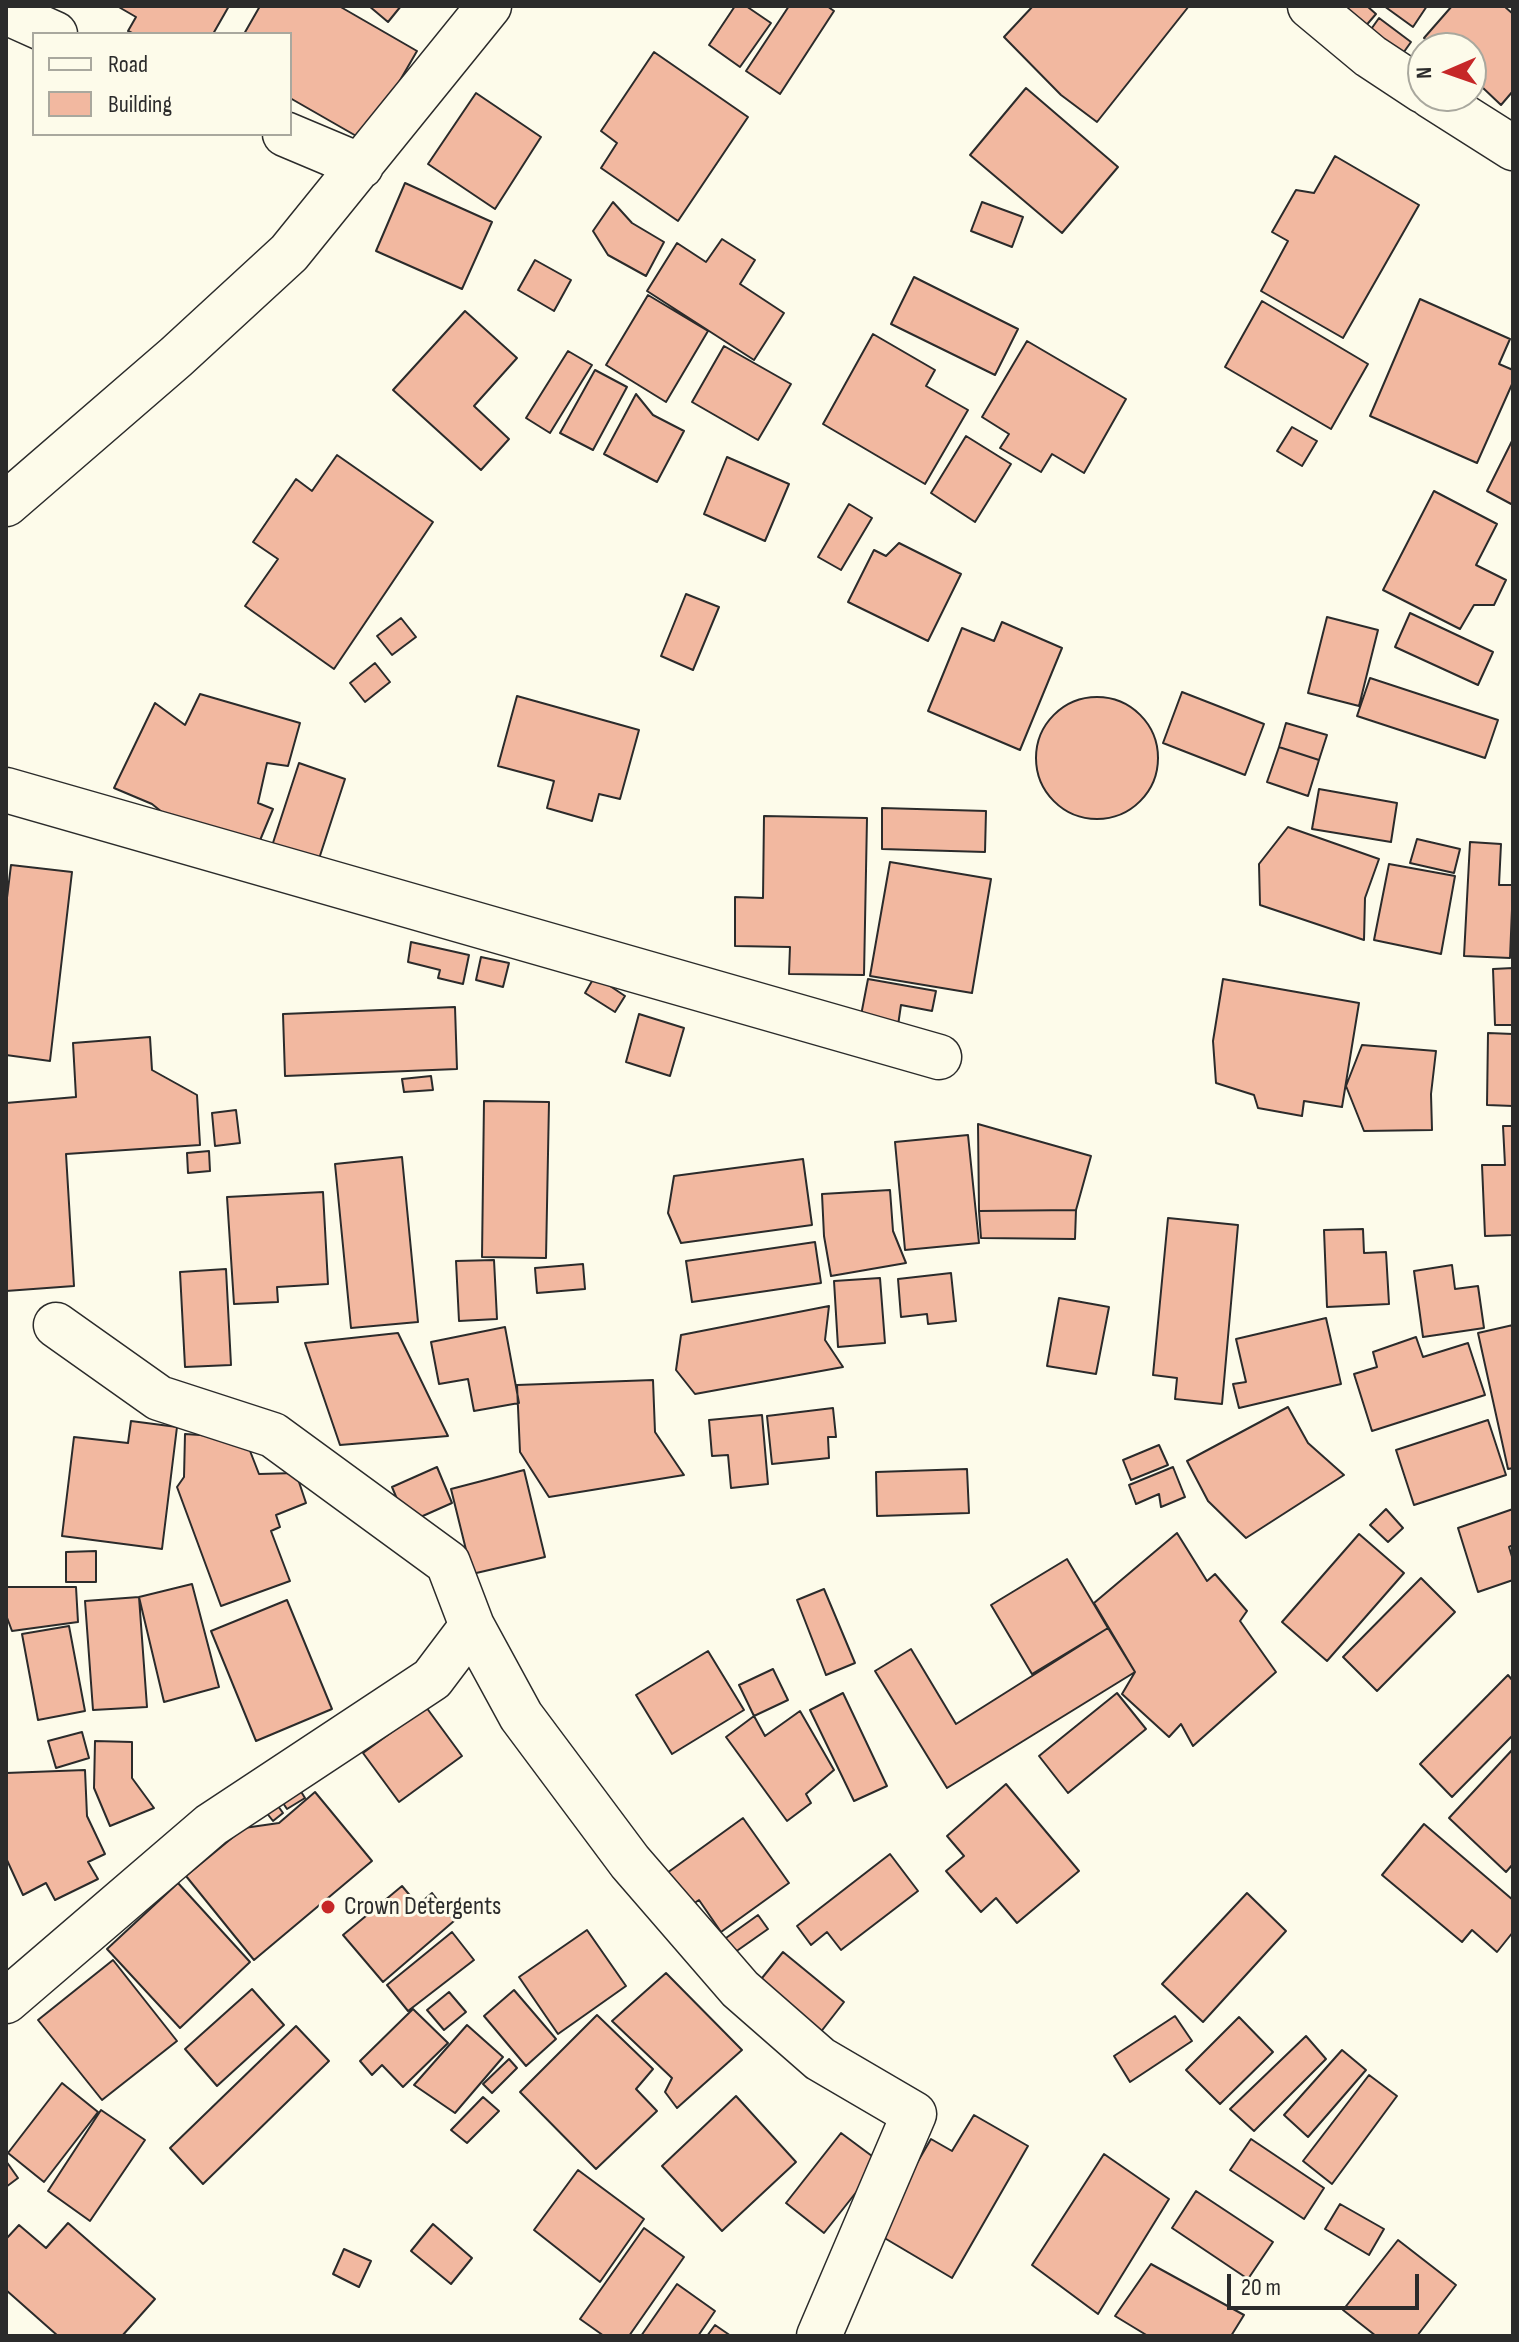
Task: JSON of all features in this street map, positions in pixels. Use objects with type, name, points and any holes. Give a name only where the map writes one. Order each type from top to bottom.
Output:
[{"type":"street","points":[[6,504],[176,357],[289,253],[489,6]]},
{"type":"street","points":[[1310,6],[1370,56],[1407,80]]},
{"type":"street","points":[[6,12],[51,32]]},
{"type":"street","points":[[1456,112],[1513,148]]},
{"type":"street","points":[[290,136],[361,166]]},
{"type":"street","points":[[6,790],[939,1057]]},
{"type":"street","points":[[56,1325],[159,1398],[273,1435],[448,1563],[472,1626],[530,1729],[630,1862],[740,1989],[820,2059],[914,2114],[819,2336]]},
{"type":"street","points":[[6,2001],[211,1825],[432,1679],[472,1626]]},
{"type":"building","points":[[117,6],[229,6],[214,32],[130,32],[136,17]]},
{"type":"building","points":[[260,6],[339,6],[417,51],[365,141],[292,99],[292,32],[245,32]]},
{"type":"building","points":[[369,6],[401,6],[388,22]]},
{"type":"building","points":[[735,6],[746,6],[771,23],[740,67],[709,45]]},
{"type":"building","points":[[789,6],[827,6],[834,11],[780,94],[746,71]]},
{"type":"building","points":[[1033,6],[1189,6],[1097,122],[1061,95],[1004,37]]},
{"type":"building","points":[[1321,6],[1367,6],[1376,14],[1357,36]]},
{"type":"building","points":[[1384,6],[1427,6],[1413,27]]},
{"type":"building","points":[[1452,6],[1504,6],[1513,14],[1513,91],[1501,105],[1487,92],[1487,32],[1429,32]]},
{"type":"building","points":[[1379,18],[1407,39],[1407,48],[1394,66],[1362,42]]},
{"type":"building","points":[[654,52],[748,117],[678,221],[601,168],[617,143],[601,131]]},
{"type":"building","points":[[1026,88],[1118,167],[1062,233],[970,155]]},
{"type":"building","points":[[476,93],[541,137],[495,209],[428,164]]},
{"type":"building","points":[[1335,156],[1419,205],[1343,338],[1261,291],[1288,241],[1272,232],[1296,190],[1314,193]]},
{"type":"building","points":[[405,183],[492,222],[462,289],[376,251]]},
{"type":"building","points":[[613,202],[632,223],[664,242],[646,276],[608,255],[593,231]]},
{"type":"building","points":[[982,202],[1023,217],[1012,247],[971,231]]},
{"type":"building","points":[[722,239],[755,260],[740,284],[784,313],[754,360],[647,291],[677,243],[706,262]]},
{"type":"building","points":[[535,260],[571,280],[554,311],[518,290]]},
{"type":"building","points":[[914,277],[1018,329],[995,375],[891,324]]},
{"type":"building","points":[[648,295],[708,331],[666,402],[606,365]]},
{"type":"building","points":[[1420,299],[1510,339],[1499,364],[1513,370],[1513,382],[1477,463],[1370,416]]},
{"type":"building","points":[[1262,301],[1368,364],[1331,429],[1225,367]]},
{"type":"building","points":[[465,311],[517,358],[474,406],[509,439],[481,470],[393,390]]},
{"type":"building","points":[[873,334],[935,370],[926,386],[968,410],[925,484],[823,424]]},
{"type":"building","points":[[1027,341],[1126,399],[1084,473],[1052,454],[1041,472],[1000,448],[1009,434],[982,417]]},
{"type":"building","points":[[724,346],[791,384],[758,440],[692,402]]},
{"type":"building","points":[[568,351],[592,365],[550,433],[526,418]]},
{"type":"building","points":[[595,370],[627,387],[593,450],[560,433]]},
{"type":"building","points":[[636,394],[653,415],[684,431],[657,482],[604,454]]},
{"type":"building","points":[[1292,427],[1317,441],[1302,466],[1277,451]]},
{"type":"building","points":[[966,436],[1011,464],[975,522],[931,493]]},
{"type":"building","points":[[1513,439],[1513,505],[1487,491]]},
{"type":"building","points":[[337,455],[433,522],[334,669],[245,606],[278,559],[253,542],[296,479],[312,491]]},
{"type":"building","points":[[727,457],[789,484],[765,541],[704,514]]},
{"type":"building","points":[[1434,491],[1497,524],[1476,565],[1506,580],[1494,605],[1474,605],[1460,629],[1383,590]]},
{"type":"building","points":[[849,504],[872,518],[841,570],[818,557]]},
{"type":"building","points":[[899,543],[961,574],[928,641],[848,602],[874,550],[886,556]]},
{"type":"building","points":[[686,594],[719,607],[693,670],[661,656]]},
{"type":"building","points":[[1410,613],[1493,652],[1478,685],[1395,647]]},
{"type":"building","points":[[1327,617],[1378,630],[1359,706],[1308,693]]},
{"type":"building","points":[[401,618],[416,637],[392,655],[377,636]]},
{"type":"building","points":[[1002,622],[1062,648],[1020,750],[928,711],[962,628],[994,641]]},
{"type":"building","points":[[375,663],[390,682],[365,702],[350,683]]},
{"type":"building","points":[[1370,678],[1498,720],[1485,758],[1357,716]]},
{"type":"building","points":[[1182,692],[1264,724],[1245,775],[1163,743]]},
{"type":"building","points":[[200,694],[300,723],[288,766],[267,763],[258,803],[273,809],[256,850],[189,834],[152,804],[114,788],[155,703],[185,725]]},
{"type":"building","points":[[517,696],[639,730],[620,799],[599,794],[592,821],[547,808],[554,781],[498,766]]},
{"type":"building","points":[[1097,697],[1120,701],[1140,715],[1154,735],[1158,758],[1154,781],[1140,801],[1120,815],[1097,819],[1074,815],[1054,801],[1040,781],[1036,758],[1040,735],[1054,715],[1074,701]]},
{"type":"building","points":[[1286,723],[1327,735],[1319,760],[1279,747]]},
{"type":"building","points":[[1279,747],[1319,760],[1308,796],[1267,782]]},
{"type":"building","points":[[299,763],[345,779],[316,868],[270,852]]},
{"type":"building","points":[[1319,789],[1397,803],[1391,842],[1312,829]]},
{"type":"building","points":[[882,808],[986,811],[985,852],[882,849]]},
{"type":"building","points":[[764,816],[867,818],[864,975],[789,974],[790,947],[735,946],[735,897],[763,898]]},
{"type":"building","points":[[1288,827],[1379,859],[1365,898],[1364,940],[1260,905],[1259,864]]},
{"type":"building","points":[[1417,839],[1460,849],[1454,873],[1410,863]]},
{"type":"building","points":[[1470,842],[1501,844],[1499,885],[1513,885],[1510,958],[1464,956]]},
{"type":"building","points":[[890,862],[991,879],[972,993],[870,976]]},
{"type":"building","points":[[1389,864],[1455,876],[1441,954],[1374,940]]},
{"type":"building","points":[[11,865],[72,872],[50,1061],[6,1055],[6,906]]},
{"type":"building","points":[[411,942],[469,955],[463,984],[438,978],[440,970],[408,962]]},
{"type":"building","points":[[481,957],[509,963],[503,987],[476,980]]},
{"type":"building","points":[[1513,968],[1513,1025],[1495,1025],[1493,969]]},
{"type":"building","points":[[595,976],[625,996],[615,1012],[585,993]]},
{"type":"building","points":[[868,979],[936,991],[932,1011],[901,1005],[896,1039],[858,1031]]},
{"type":"building","points":[[1223,979],[1359,1003],[1342,1107],[1304,1101],[1302,1116],[1258,1108],[1254,1095],[1216,1083],[1213,1041]]},
{"type":"building","points":[[455,1007],[457,1069],[285,1076],[283,1014]]},
{"type":"building","points":[[639,1014],[684,1028],[670,1076],[626,1062]]},
{"type":"building","points":[[1488,1033],[1513,1034],[1513,1106],[1487,1105]]},
{"type":"building","points":[[150,1037],[152,1070],[197,1095],[200,1145],[66,1154],[74,1286],[6,1291],[6,1103],[76,1097],[73,1043]]},
{"type":"building","points":[[1362,1045],[1436,1051],[1431,1094],[1432,1130],[1364,1131],[1346,1086]]},
{"type":"building","points":[[431,1076],[433,1090],[404,1092],[402,1079]]},
{"type":"building","points":[[484,1101],[549,1102],[546,1258],[482,1257]]},
{"type":"building","points":[[236,1110],[240,1143],[215,1146],[212,1113]]},
{"type":"building","points":[[978,1124],[1091,1156],[1076,1210],[979,1211]]},
{"type":"building","points":[[1503,1126],[1513,1126],[1513,1235],[1485,1236],[1482,1165],[1505,1165]]},
{"type":"building","points":[[968,1135],[979,1243],[905,1250],[895,1142]]},
{"type":"building","points":[[209,1151],[210,1171],[188,1173],[187,1153]]},
{"type":"building","points":[[402,1157],[418,1322],[351,1328],[335,1164]]},
{"type":"building","points":[[803,1159],[812,1225],[681,1243],[668,1213],[674,1176]]},
{"type":"building","points":[[890,1190],[893,1231],[906,1263],[831,1276],[824,1236],[822,1194]]},
{"type":"building","points":[[323,1192],[328,1284],[277,1287],[278,1302],[234,1304],[227,1197]]},
{"type":"building","points":[[1076,1210],[1075,1239],[981,1238],[979,1211]]},
{"type":"building","points":[[1168,1218],[1238,1225],[1222,1404],[1175,1399],[1177,1378],[1153,1375]]},
{"type":"building","points":[[1363,1229],[1364,1253],[1386,1252],[1389,1304],[1327,1307],[1324,1230]]},
{"type":"building","points":[[815,1242],[821,1283],[692,1302],[686,1261]]},
{"type":"building","points":[[494,1260],[497,1319],[459,1321],[456,1261]]},
{"type":"building","points":[[583,1264],[585,1289],[537,1293],[535,1268]]},
{"type":"building","points":[[1452,1265],[1455,1289],[1478,1286],[1484,1328],[1423,1337],[1414,1271]]},
{"type":"building","points":[[226,1269],[231,1365],[185,1367],[180,1272]]},
{"type":"building","points":[[951,1273],[956,1321],[928,1324],[927,1314],[901,1317],[898,1279]]},
{"type":"building","points":[[880,1278],[885,1343],[838,1347],[834,1281]]},
{"type":"building","points":[[1059,1298],[1109,1307],[1096,1374],[1047,1366]]},
{"type":"building","points":[[829,1306],[825,1340],[843,1367],[695,1394],[676,1370],[681,1335]]},
{"type":"building","points":[[1326,1318],[1341,1384],[1239,1408],[1233,1384],[1246,1382],[1236,1339]]},
{"type":"building","points":[[1513,1325],[1513,1468],[1508,1469],[1478,1333]]},
{"type":"building","points":[[505,1327],[519,1403],[474,1411],[468,1379],[439,1384],[431,1342]]},
{"type":"building","points":[[398,1333],[448,1436],[340,1445],[305,1343]]},
{"type":"building","points":[[1416,1337],[1423,1357],[1468,1343],[1485,1395],[1372,1431],[1354,1374],[1377,1367],[1373,1352]]},
{"type":"building","points":[[653,1380],[655,1432],[684,1475],[549,1497],[520,1452],[517,1385]]},
{"type":"building","points":[[1288,1407],[1308,1443],[1344,1475],[1246,1538],[1208,1501],[1187,1461]]},
{"type":"building","points":[[833,1408],[836,1437],[828,1437],[829,1458],[772,1464],[767,1416]]},
{"type":"building","points":[[762,1415],[768,1484],[731,1488],[728,1455],[712,1456],[709,1420]]},
{"type":"building","points":[[1488,1420],[1506,1475],[1414,1505],[1396,1450]]},
{"type":"building","points":[[131,1421],[177,1427],[162,1549],[62,1536],[74,1437],[128,1443]]},
{"type":"building","points":[[185,1434],[245,1438],[259,1474],[296,1473],[306,1503],[276,1515],[280,1527],[271,1531],[290,1581],[221,1606],[177,1487],[184,1477]]},
{"type":"building","points":[[1159,1445],[1168,1465],[1131,1480],[1123,1460]]},
{"type":"building","points":[[437,1467],[452,1503],[407,1523],[392,1487]]},
{"type":"building","points":[[1173,1467],[1185,1497],[1161,1507],[1159,1494],[1136,1504],[1129,1485]]},
{"type":"building","points":[[967,1469],[969,1513],[877,1516],[876,1472]]},
{"type":"building","points":[[524,1470],[545,1557],[472,1574],[451,1489]]},
{"type":"building","points":[[1386,1509],[1403,1528],[1388,1542],[1370,1525]]},
{"type":"building","points":[[1513,1509],[1513,1545],[1509,1547],[1513,1560],[1513,1580],[1478,1592],[1458,1528]]},
{"type":"building","points":[[1177,1533],[1207,1581],[1215,1574],[1247,1611],[1240,1621],[1276,1672],[1193,1746],[1181,1724],[1169,1737],[1122,1694],[1135,1672],[1094,1603]]},
{"type":"building","points":[[1359,1534],[1404,1573],[1327,1661],[1282,1622]]},
{"type":"building","points":[[96,1551],[96,1582],[66,1582],[66,1552]]},
{"type":"building","points":[[1067,1559],[1108,1628],[1032,1674],[991,1605]]},
{"type":"building","points":[[1421,1578],[1455,1612],[1377,1691],[1343,1657]]},
{"type":"building","points":[[192,1584],[219,1687],[164,1702],[139,1597]]},
{"type":"building","points":[[6,1587],[76,1587],[78,1622],[12,1631],[6,1615]]},
{"type":"building","points":[[824,1589],[855,1663],[826,1675],[797,1600]]},
{"type":"building","points":[[139,1597],[147,1707],[93,1710],[85,1601]]},
{"type":"building","points":[[287,1600],[332,1709],[256,1741],[211,1631]]},
{"type":"building","points":[[69,1626],[85,1711],[38,1720],[22,1634]]},
{"type":"building","points":[[1108,1628],[1135,1672],[947,1788],[875,1671],[911,1649],[956,1724]]},
{"type":"building","points":[[708,1651],[744,1710],[672,1754],[636,1695]]},
{"type":"building","points":[[773,1669],[788,1700],[754,1716],[739,1685]]},
{"type":"building","points":[[1508,1675],[1513,1681],[1513,1735],[1452,1797],[1420,1764]]},
{"type":"building","points":[[843,1693],[887,1786],[854,1801],[810,1710]]},
{"type":"building","points":[[1117,1693],[1146,1729],[1068,1793],[1039,1756]]},
{"type":"building","points":[[426,1707],[462,1756],[399,1802],[363,1753]]},
{"type":"building","points":[[800,1711],[834,1770],[806,1794],[811,1803],[787,1821],[726,1737],[754,1716],[765,1736]]},
{"type":"building","points":[[82,1732],[89,1758],[56,1768],[48,1741]]},
{"type":"building","points":[[95,1741],[132,1742],[132,1778],[154,1808],[110,1826],[94,1788]]},
{"type":"building","points":[[1513,1749],[1513,1864],[1506,1872],[1449,1818]]},
{"type":"building","points":[[85,1770],[87,1816],[105,1854],[88,1862],[98,1879],[55,1900],[46,1883],[23,1895],[6,1858],[6,1773]]},
{"type":"building","points":[[295,1782],[305,1798],[287,1809],[277,1794]]},
{"type":"building","points":[[1006,1784],[1079,1871],[1017,1923],[996,1898],[981,1912],[946,1871],[964,1856],[947,1836]]},
{"type":"building","points":[[315,1792],[372,1861],[254,1960],[186,1876],[244,1828],[279,1823]]},
{"type":"building","points":[[273,1799],[283,1813],[273,1821],[262,1807]]},
{"type":"building","points":[[743,1818],[789,1883],[721,1932],[699,1900],[690,1906],[667,1873]]},
{"type":"building","points":[[1424,1824],[1513,1900],[1513,1932],[1497,1952],[1472,1930],[1462,1942],[1382,1875]]},
{"type":"building","points":[[890,1854],[918,1891],[841,1950],[827,1932],[811,1945],[797,1926]]},
{"type":"building","points":[[178,1883],[250,1962],[180,2028],[107,1949]]},
{"type":"building","points":[[402,1886],[418,1905],[432,1893],[454,1921],[383,1982],[343,1935]]},
{"type":"building","points":[[1247,1893],[1286,1931],[1203,2022],[1162,1984]]},
{"type":"building","points":[[758,1915],[768,1929],[721,1962],[712,1948]]},
{"type":"building","points":[[587,1930],[626,1986],[558,2034],[519,1977]]},
{"type":"building","points":[[452,1932],[474,1960],[408,2011],[387,1985]]},
{"type":"building","points":[[783,1952],[844,2002],[820,2033],[758,1983]]},
{"type":"building","points":[[113,1960],[177,2041],[102,2100],[38,2020]]},
{"type":"building","points":[[666,1973],[742,2050],[677,2108],[665,2092],[672,2078],[612,2021]]},
{"type":"building","points":[[252,1989],[284,2025],[217,2086],[185,2049]]},
{"type":"building","points":[[514,1990],[556,2039],[526,2066],[484,2016]]},
{"type":"building","points":[[449,1992],[466,2012],[444,2030],[427,2010]]},
{"type":"building","points":[[413,2009],[448,2043],[403,2087],[382,2065],[372,2075],[360,2061]]},
{"type":"building","points":[[597,2015],[653,2069],[636,2089],[657,2111],[596,2169],[520,2092]]},
{"type":"building","points":[[1175,2016],[1192,2041],[1130,2082],[1114,2056]]},
{"type":"building","points":[[1239,2017],[1273,2052],[1220,2104],[1186,2070]]},
{"type":"building","points":[[467,2025],[503,2057],[455,2113],[414,2085]]},
{"type":"building","points":[[296,2026],[329,2061],[203,2184],[170,2148]]},
{"type":"building","points":[[1306,2036],[1326,2059],[1254,2131],[1230,2109]]},
{"type":"building","points":[[1342,2050],[1366,2070],[1308,2137],[1284,2115]]},
{"type":"building","points":[[509,2059],[517,2068],[492,2093],[483,2084]]},
{"type":"building","points":[[1369,2075],[1397,2096],[1332,2184],[1303,2161]]},
{"type":"building","points":[[62,2083],[98,2112],[44,2182],[8,2153]]},
{"type":"building","points":[[736,2096],[796,2162],[722,2231],[662,2166]]},
{"type":"building","points":[[483,2097],[499,2111],[467,2143],[451,2130]]},
{"type":"building","points":[[101,2110],[145,2140],[90,2221],[48,2191]]},
{"type":"building","points":[[974,2115],[1028,2146],[952,2278],[876,2233],[931,2139],[952,2151]]},
{"type":"building","points":[[841,2133],[880,2162],[824,2233],[786,2203]]},
{"type":"building","points":[[1251,2139],[1324,2188],[1304,2219],[1230,2170]]},
{"type":"building","points":[[1104,2154],[1169,2199],[1098,2314],[1032,2265]]},
{"type":"building","points":[[6,2161],[18,2178],[6,2187]]},
{"type":"building","points":[[578,2170],[644,2219],[600,2282],[534,2230]]},
{"type":"building","points":[[1196,2191],[1273,2242],[1248,2279],[1172,2228]]},
{"type":"building","points":[[1340,2204],[1384,2229],[1369,2255],[1325,2229]]},
{"type":"building","points":[[68,2223],[155,2299],[122,2336],[58,2336],[6,2290],[6,2239],[19,2225],[46,2248]]},
{"type":"building","points":[[433,2224],[472,2258],[451,2284],[411,2251]]},
{"type":"building","points":[[644,2228],[684,2257],[629,2336],[604,2336],[580,2319]]},
{"type":"building","points":[[1398,2240],[1456,2285],[1417,2336],[1376,2336],[1343,2310]]},
{"type":"building","points":[[344,2249],[371,2261],[359,2287],[333,2274]]},
{"type":"building","points":[[1151,2264],[1244,2315],[1231,2336],[1148,2336],[1115,2316]]},
{"type":"building","points":[[677,2284],[715,2311],[698,2336],[641,2336]]},
{"type":"building","points":[[715,2325],[731,2336],[707,2336]]},
{"type":"place","name":"Crown Detergents","points":[[328,1907]]}]
